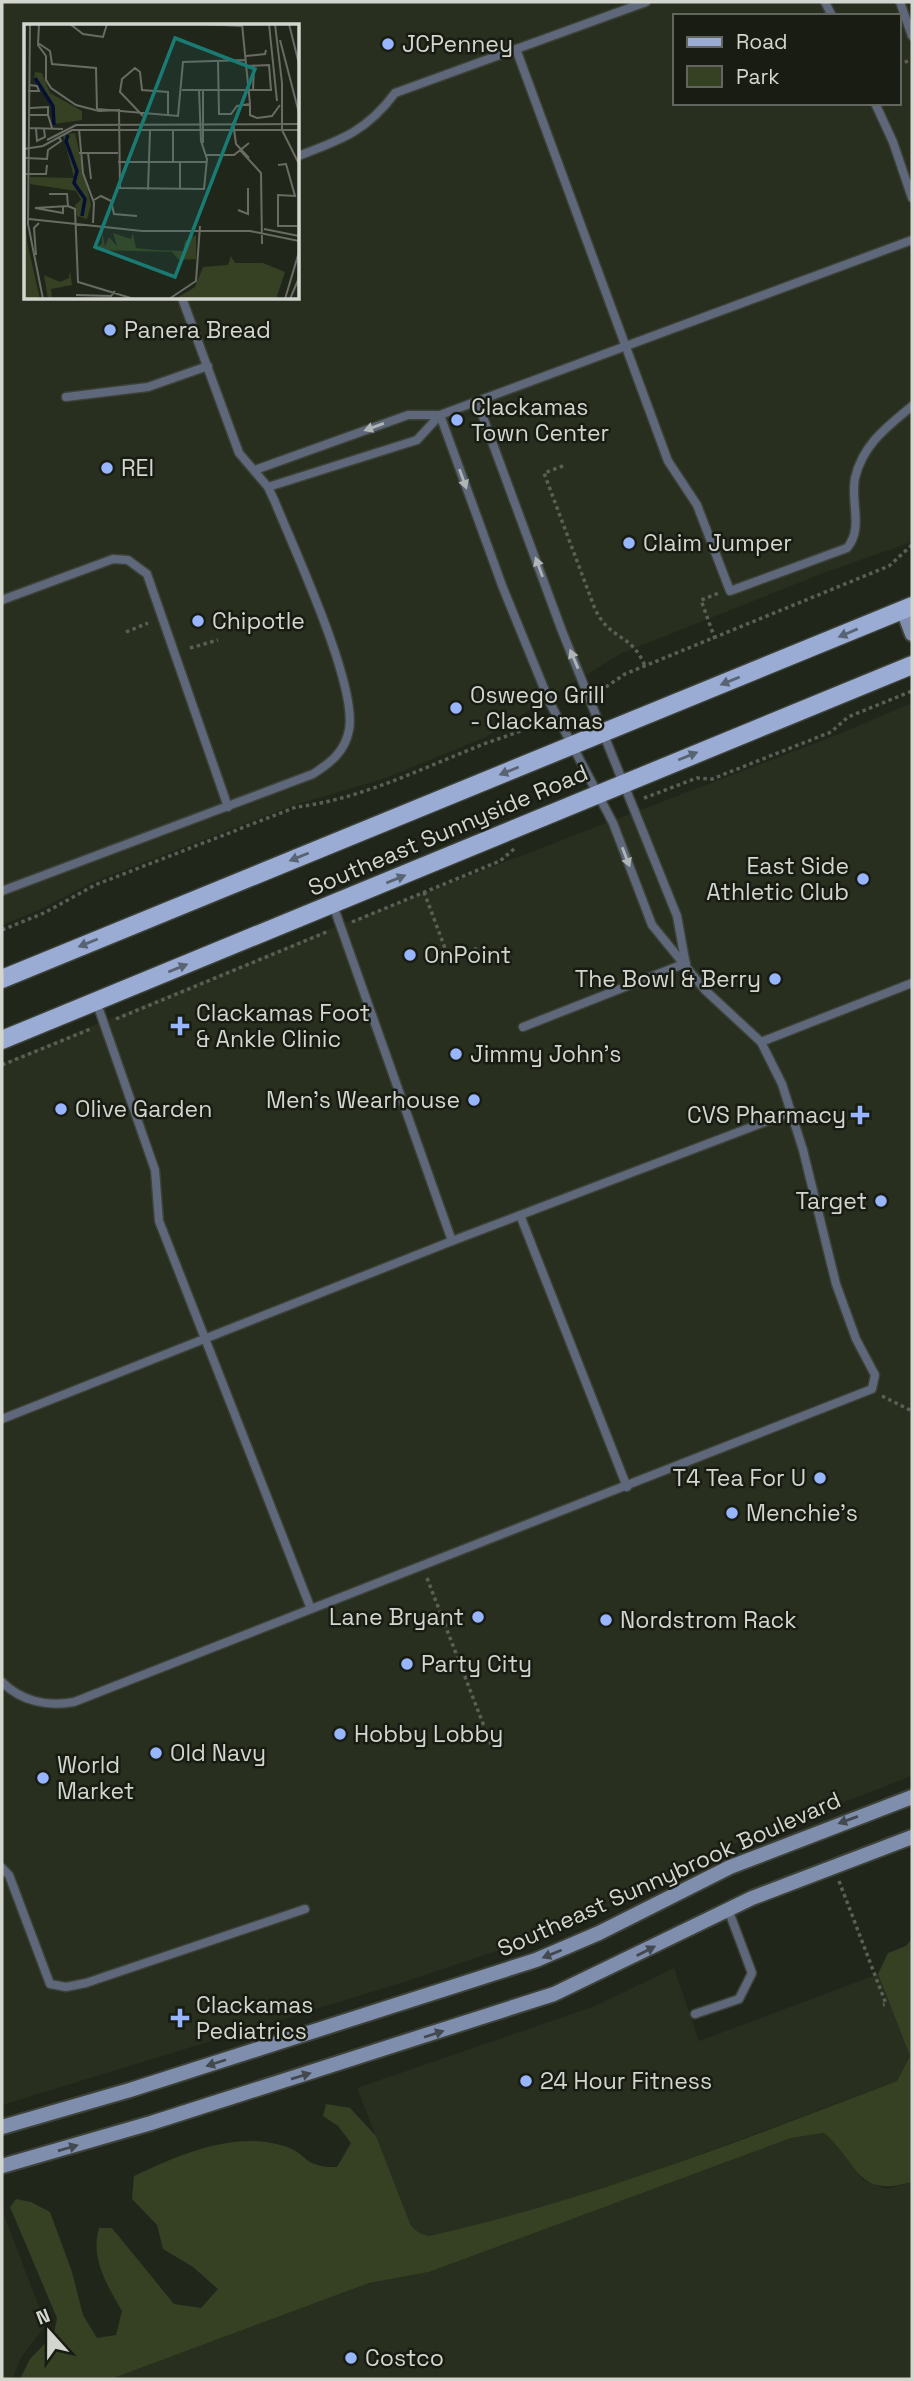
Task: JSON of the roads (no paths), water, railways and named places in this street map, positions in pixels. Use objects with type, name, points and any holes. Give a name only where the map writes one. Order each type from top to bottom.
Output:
[{"type":"main road","name":"Southeast Sunnyside Road","points":[[2,979],[908,608]]},
{"type":"main road","points":[[908,608],[912,634]]},
{"type":"main road","name":"Southeast Sunnyside Road","points":[[2,1040],[912,665]]},
{"type":"main road","name":"Southeast Sunnybrook Boulevard","points":[[2,2127],[130,2090],[536,1961],[599,1933],[730,1867],[912,1797]]},
{"type":"main road","points":[[2,2166],[151,2123],[554,1994],[620,1965],[728,1909],[912,1837]]},
{"type":"lane","points":[[299,156],[346,138],[377,118],[396,93],[646,2]]},
{"type":"lane","points":[[900,2],[912,36]]},
{"type":"lane","points":[[516,49],[668,461],[697,505],[729,589],[850,545],[856,525],[855,477],[862,457],[874,437],[912,406]]},
{"type":"lane","points":[[876,105],[893,142],[912,198]]},
{"type":"lane","points":[[255,470],[408,415],[440,415],[912,240]]},
{"type":"lane","points":[[2,891],[313,774],[333,761],[345,744],[350,728],[349,699],[334,652],[268,488],[239,453],[182,299]]},
{"type":"lane","points":[[66,397],[148,387],[208,366]]},
{"type":"lane","points":[[477,401],[562,631],[626,783],[677,916],[686,963]]},
{"type":"lane","points":[[268,488],[417,440],[440,415]]},
{"type":"lane","points":[[2,1682],[26,1700],[62,1704],[74,1702],[872,1390],[875,1375],[856,1339],[836,1284],[782,1084],[761,1042],[705,990],[686,963],[652,925],[612,823],[550,703],[503,588],[440,415]]},
{"type":"lane","points":[[2,600],[113,559],[138,564],[147,574],[228,807]]},
{"type":"lane","points":[[333,905],[452,1241]]},
{"type":"lane","points":[[523,1027],[686,963]]},
{"type":"lane","points":[[761,1042],[912,983]]},
{"type":"lane","points":[[96,1001],[155,1170],[159,1221],[311,1609]]},
{"type":"lane","points":[[2,1419],[452,1241],[791,1112]]},
{"type":"lane","points":[[520,1215],[627,1487]]},
{"type":"lane","points":[[2,1868],[9,1875],[50,1984],[57,1987],[86,1983],[305,1909]]},
{"type":"lane","points":[[695,2014],[738,1999],[752,1973],[728,1909]]},
{"type":"place","name":"JCPenney","points":[[388,44]]},
{"type":"place","name":"Panera Bread","points":[[110,330]]},
{"type":"place","name":"Clackamas Town Center","points":[[457,420]]},
{"type":"place","name":"REI","points":[[107,468]]},
{"type":"place","name":"Claim Jumper","points":[[629,543]]},
{"type":"place","name":"Chipotle","points":[[198,621]]},
{"type":"place","name":"Oswego Grill - Clackamas","points":[[456,708]]},
{"type":"place","name":"East Side Athletic Club","points":[[863,879]]},
{"type":"place","name":"OnPoint","points":[[410,955]]},
{"type":"place","name":"The Bowl & Berry","points":[[775,979]]},
{"type":"place","name":"Clackamas Foot & Ankle Clinic","points":[[180,1026]]},
{"type":"place","name":"Jimmy John's","points":[[456,1054]]},
{"type":"place","name":"Men's Wearhouse","points":[[474,1100]]},
{"type":"place","name":"Olive Garden","points":[[61,1109]]},
{"type":"place","name":"CVS Pharmacy","points":[[860,1115]]},
{"type":"place","name":"Target","points":[[881,1201]]},
{"type":"place","name":"T4 Tea For U","points":[[820,1478]]},
{"type":"place","name":"Menchie's","points":[[732,1513]]},
{"type":"place","name":"Lane Bryant","points":[[478,1617]]},
{"type":"place","name":"Nordstrom Rack","points":[[606,1620]]},
{"type":"place","name":"Party City","points":[[407,1664]]},
{"type":"place","name":"Hobby Lobby","points":[[340,1734]]},
{"type":"place","name":"Old Navy","points":[[156,1753]]},
{"type":"place","name":"World Market","points":[[43,1778]]},
{"type":"place","name":"Clackamas Pediatrics","points":[[180,2018]]},
{"type":"place","name":"24 Hour Fitness","points":[[526,2081]]},
{"type":"place","name":"Costco","points":[[351,2358]]}]
